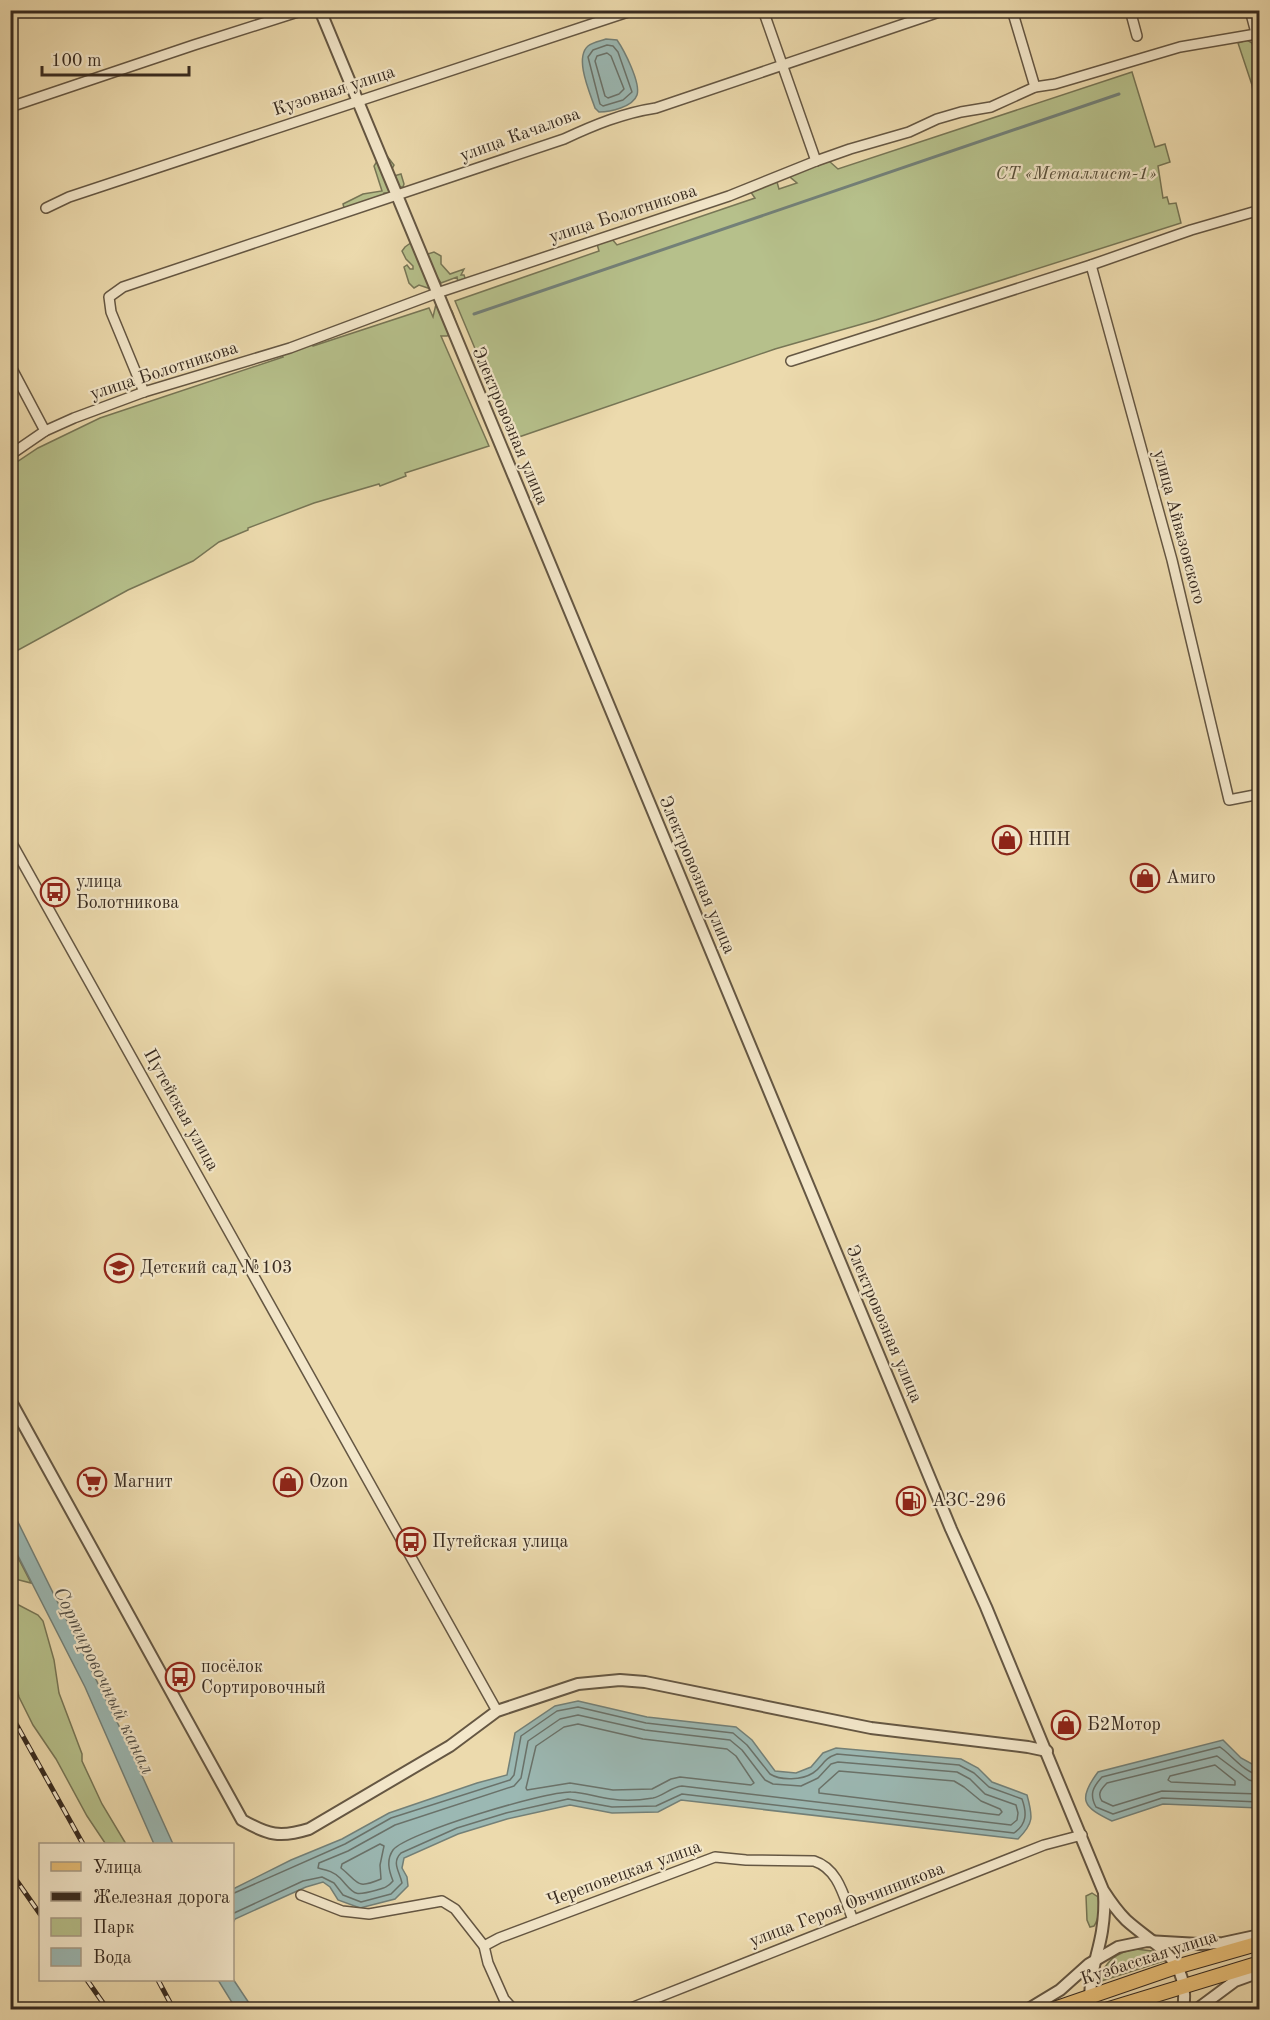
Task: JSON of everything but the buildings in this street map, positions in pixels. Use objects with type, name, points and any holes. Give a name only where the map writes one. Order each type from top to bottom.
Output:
[{"type":"main road","name":"Кузбасская улица","points":[[1051,2010],[1176,1967],[1260,1943]]},
{"type":"main road","name":"Кузбасская улица","points":[[1106,2010],[1260,1963]]},
{"type":"street","points":[[12,105],[304,10]]},
{"type":"street","name":"Электровозная улица","points":[[320,10],[1103,1890]]},
{"type":"street","name":"Кузовная улица","points":[[46,208],[69,197],[634,10]]},
{"type":"street","points":[[764,10],[816,161]]},
{"type":"street","name":"улица Качалова","points":[[144,392],[111,312],[110,297],[123,287],[564,139],[633,111],[656,108],[945,10]]},
{"type":"street","points":[[1012,10],[1035,87]]},
{"type":"street","points":[[1130,10],[1137,36]]},
{"type":"street","points":[[1250,10],[1260,48]]},
{"type":"street","name":"улица Болотникова","points":[[10,455],[45,430],[144,392],[290,348],[437,293],[729,196],[850,148],[909,132],[937,119],[961,112],[992,107],[1035,87],[1054,84],[1180,47],[1256,33]]},
{"type":"street","points":[[791,361],[1091,265],[1191,230],[1260,210]]},
{"type":"street","name":"улица Айвазовского","points":[[1091,265],[1172,560],[1229,800],[1260,794]]},
{"type":"street","points":[[10,365],[45,430]]},
{"type":"street","name":"Путейская улица","points":[[10,840],[497,1711]]},
{"type":"street","points":[[10,1400],[242,1820],[270,1834],[289,1835],[309,1829],[450,1746],[497,1711],[578,1684],[628,1680],[671,1686],[871,1728],[1047,1751]]},
{"type":"street","name":"улица Героя Овчинникова","points":[[626,2010],[1044,1845],[1082,1835]]},
{"type":"street","name":"Череповецкая улица","points":[[484,1946],[499,1938],[715,1857],[814,1861],[823,1864],[836,1879],[853,1920]]},
{"type":"street","points":[[1103,1890],[1116,1910],[1126,1920],[1168,1953],[1183,1985],[1183,2010]]},
{"type":"street","points":[[1093,2010],[1090,1995],[1105,1907],[1103,1890]]},
{"type":"street","points":[[301,1894],[342,1911],[369,1914],[442,1901],[455,1909],[484,1946],[488,1963],[504,1999],[514,2010]]},
{"type":"street","points":[[1027,2010],[1060,1990],[1096,1959],[1118,1947],[1154,1941],[1190,1944],[1223,1943],[1260,1935]]},
{"type":"street","points":[[1196,2010],[1235,1981],[1260,1972]]},
{"type":"green space","points":[[1247,40],[1252,43],[1255,52],[1253,59],[1258,69],[1260,100],[1258,112],[1238,43]]},
{"type":"green space","name":"СТ «Металлист-1»","points":[[1132,72],[1155,147],[1165,144],[1170,162],[1158,166],[1163,198],[1167,197],[1169,204],[1176,203],[1181,223],[876,320],[775,349],[513,439],[455,301],[599,251],[597,244],[611,238],[617,245],[755,198],[750,191],[765,178],[777,182],[779,189],[797,183],[790,177],[792,174],[829,161],[838,169]]},
{"type":"green space","points":[[387,156],[394,165],[390,173],[394,176],[401,174],[403,187],[399,187],[392,193],[384,193],[382,202],[344,208],[343,204],[363,194],[382,191],[374,166],[379,158]]},
{"type":"green space","points":[[412,242],[417,251],[428,254],[434,252],[441,256],[441,264],[450,274],[464,269],[461,275],[464,275],[466,281],[458,283],[457,277],[441,283],[434,272],[426,274],[425,277],[435,284],[431,289],[419,285],[414,288],[409,283],[404,267],[407,265],[413,269],[413,266],[402,251]]},
{"type":"green space","points":[[440,303],[452,311],[459,331],[441,336],[489,446],[405,473],[406,476],[380,486],[379,484],[314,503],[248,528],[248,530],[219,542],[193,561],[128,590],[11,654],[11,466],[38,448],[100,418],[283,357],[281,353],[311,342],[313,346],[429,308],[433,317],[436,304]]},
{"type":"green space","points":[[10,1542],[31,1583],[11,1578]]},
{"type":"green space","points":[[11,1601],[38,1615],[43,1621],[54,1660],[59,1693],[82,1754],[82,1761],[102,1804],[125,1843],[105,1843],[87,1816],[56,1759],[33,1725],[19,1697],[11,1666]]},
{"type":"green space","points":[[1092,1893],[1098,1897],[1099,1912],[1094,1926],[1090,1927],[1087,1920],[1086,1896]]},
{"type":"green space","points":[[1136,1949],[1152,1951],[1164,1961],[1098,1982],[1111,1960],[1122,1953]]},
{"type":"water","points":[[606,39],[617,40],[631,67],[638,90],[635,99],[626,106],[599,112],[595,108],[587,85],[582,59],[588,46]]},
{"type":"water","points":[[11,1508],[125,1738],[173,1843],[154,1843],[85,1687],[11,1542]]},
{"type":"water","points":[[578,1701],[647,1717],[736,1727],[752,1740],[775,1771],[796,1773],[811,1767],[823,1753],[836,1748],[961,1759],[978,1768],[992,1782],[1027,1795],[1031,1819],[1018,1839],[681,1800],[658,1812],[612,1813],[570,1805],[507,1819],[458,1834],[404,1858],[402,1868],[407,1877],[408,1886],[395,1899],[360,1908],[338,1900],[330,1887],[323,1882],[306,1887],[234,1921],[234,1888],[291,1860],[342,1839],[389,1813],[507,1775],[515,1733],[555,1706]]},
{"type":"water","points":[[1223,1740],[1241,1758],[1254,1765],[1259,1772],[1259,1808],[1163,1804],[1112,1821],[1089,1807],[1086,1802],[1087,1790],[1098,1772]]},
{"type":"water","points":[[234,1980],[253,2009],[236,2009],[219,1981]]},
{"type":"waterway","points":[[474,314],[1119,94]]},
{"type":"railway","points":[[10,1713],[82,1843]]},
{"type":"railway","points":[[10,1871],[39,1913]]},
{"type":"railway","points":[[88,1981],[108,2010]]},
{"type":"railway","points":[[159,1981],[174,2010]]},
{"type":"place","name":"НПН","points":[[1007,840]]},
{"type":"place","name":"Амиго","points":[[1145,878]]},
{"type":"place","name":"улица Болотникова","points":[[55,892]]},
{"type":"place","name":"Детский сад №103","points":[[119,1268]]},
{"type":"place","name":"Магнит","points":[[92,1482]]},
{"type":"place","name":"Ozon","points":[[288,1482]]},
{"type":"place","name":"АЗС-296","points":[[911,1501]]},
{"type":"place","name":"Путейская улица","points":[[411,1542]]},
{"type":"place","name":"посёлок Сортировочный","points":[[180,1677]]},
{"type":"place","name":"Б2Мотор","points":[[1066,1725]]},
{"type":"water label","name":"Сортировочный канал","points":[[103,1681]]}]
